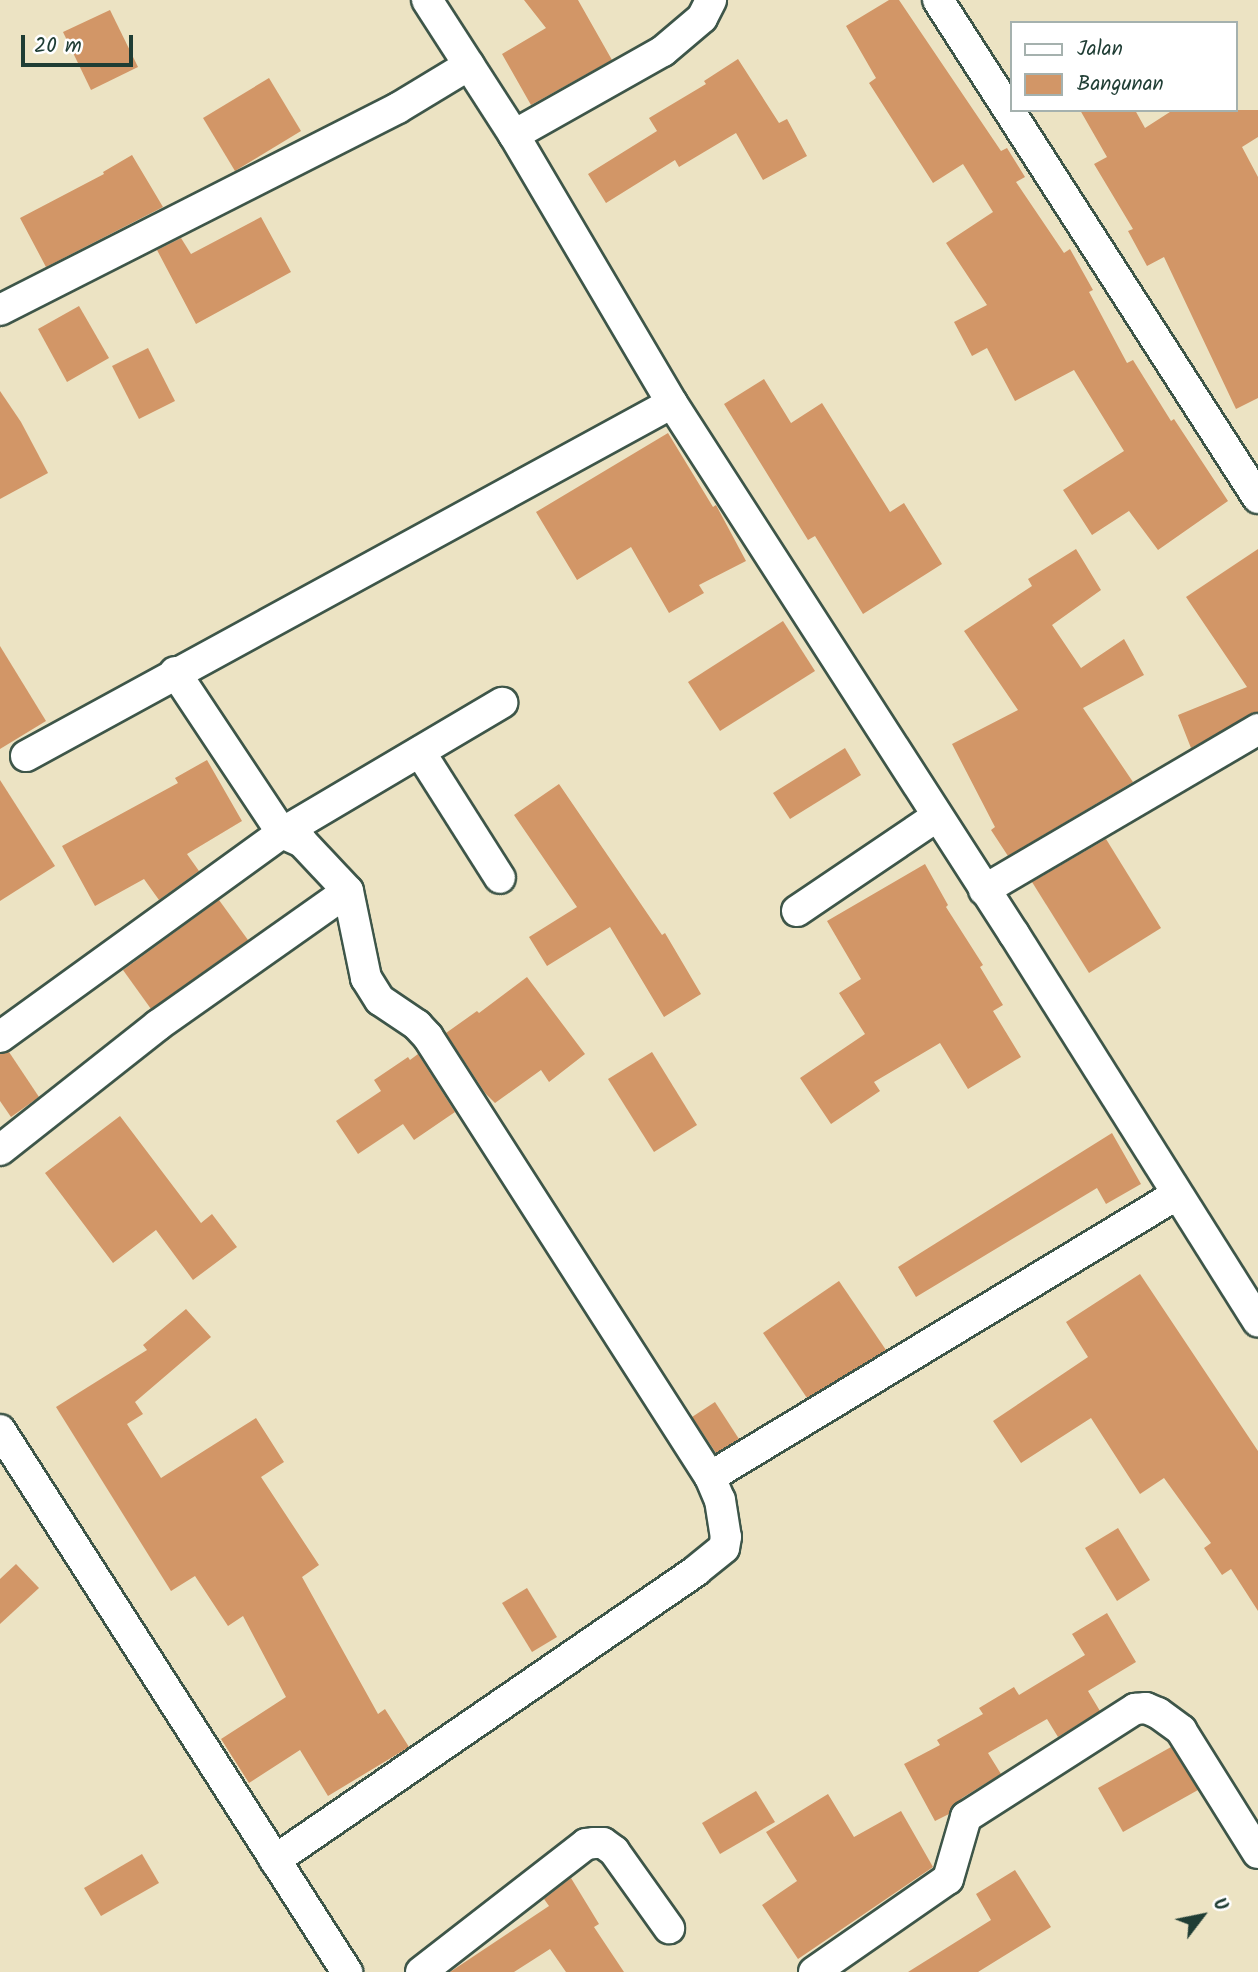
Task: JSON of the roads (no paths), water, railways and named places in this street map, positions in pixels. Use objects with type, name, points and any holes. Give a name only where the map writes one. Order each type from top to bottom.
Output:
[{"type":"street","points":[[427,0],[514,135],[672,403],[1258,1322]]},
{"type":"street","points":[[514,135],[663,51],[697,23],[711,0]]},
{"type":"street","points":[[937,0],[1258,498]]},
{"type":"street","points":[[0,310],[398,108],[469,65]]},
{"type":"street","points":[[26,756],[174,672],[256,631],[672,403]]},
{"type":"street","points":[[174,672],[282,833],[302,842],[348,891],[366,978],[380,1000],[417,1025],[428,1037],[710,1477],[720,1500],[726,1537],[717,1556],[275,1860]]},
{"type":"street","points":[[0,1037],[282,833],[502,703]]},
{"type":"street","points":[[984,890],[1258,729]]},
{"type":"street","points":[[420,752],[500,878]]},
{"type":"street","points":[[797,911],[936,817]]},
{"type":"street","points":[[0,1150],[158,1025],[348,891]]},
{"type":"street","points":[[710,1477],[1176,1195]]},
{"type":"street","points":[[0,1430],[347,1972]]},
{"type":"street","points":[[814,1972],[949,1875],[966,1817],[1128,1711],[1146,1708],[1181,1730],[1258,1853]]},
{"type":"street","points":[[421,1972],[586,1844],[603,1843],[614,1851],[669,1928]]}]
